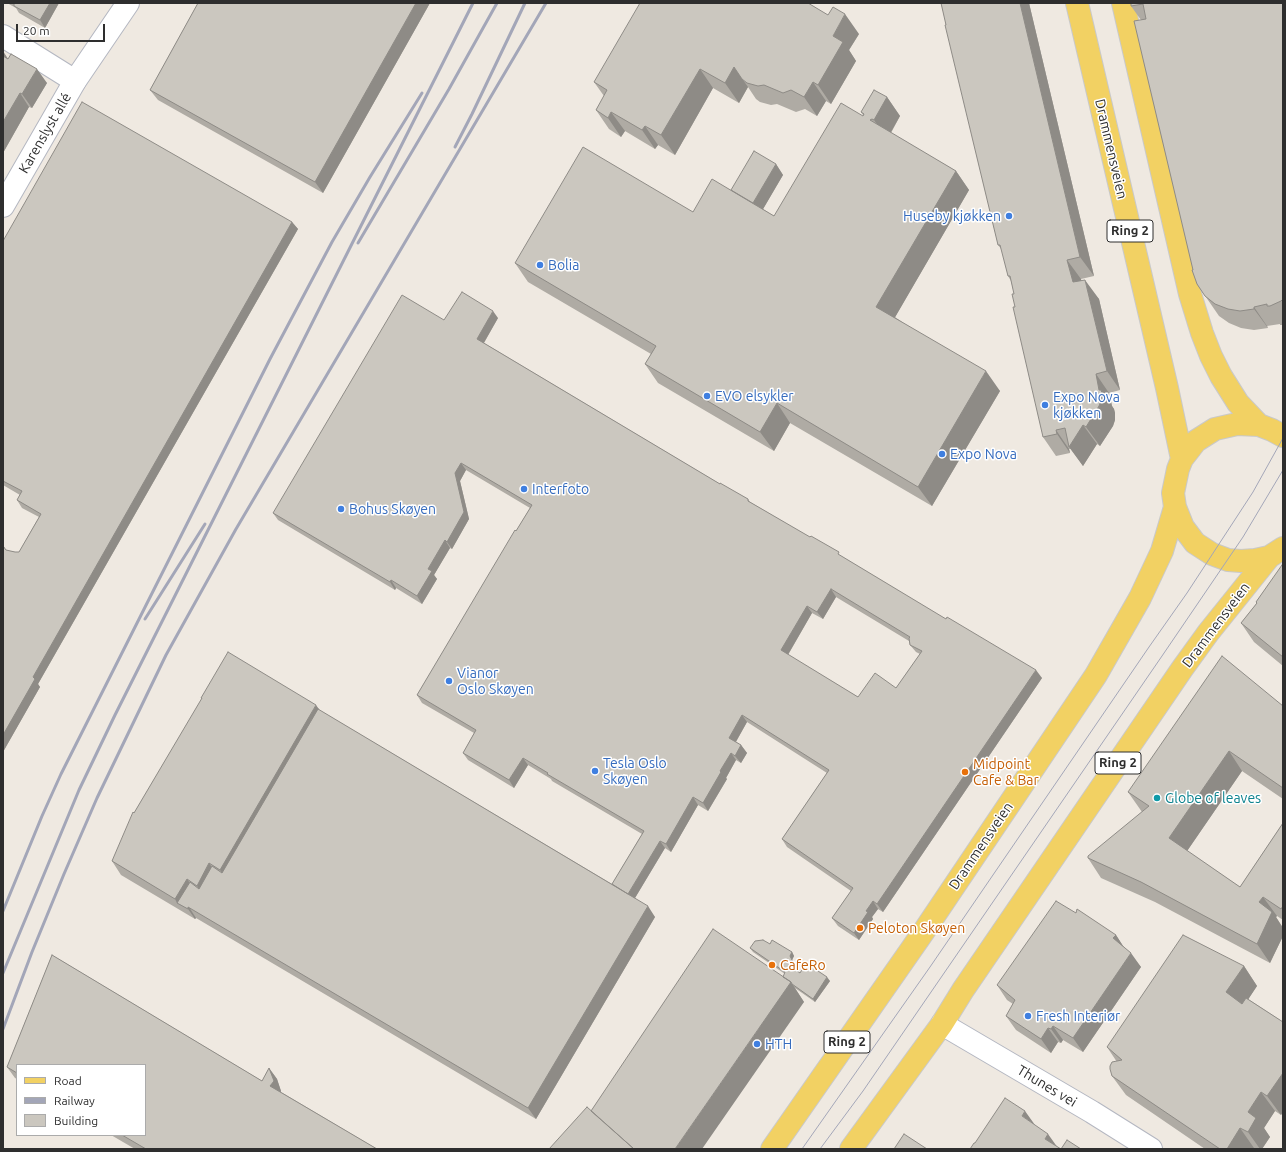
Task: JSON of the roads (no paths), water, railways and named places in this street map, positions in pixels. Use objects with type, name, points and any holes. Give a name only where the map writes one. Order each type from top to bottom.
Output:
[{"type":"main road","name":"Drammensveien","points":[[1077,3],[1182,459]]},
{"type":"main road","name":"Ring 2","points":[[1123,3],[1190,294],[1202,333],[1221,376],[1238,402],[1259,425]]},
{"type":"main road","points":[[1276,552],[1255,560],[1241,561],[1228,560],[1212,554],[1195,543],[1183,527],[1175,507],[1173,493],[1175,479],[1182,459],[1196,441],[1215,429],[1237,424],[1259,425],[1283,436]]},
{"type":"main road","name":"Drammensveien","points":[[772,1149],[922,934],[1096,674],[1140,598],[1162,551],[1175,507]]},
{"type":"main road","name":"Drammensveien","points":[[851,1149],[942,1024],[963,990],[1182,669],[1208,634],[1276,552]]},
{"type":"street","name":"Karenslyst allé","points":[[3,206],[75,81],[128,3]]},
{"type":"street","name":"Karenslyst allé","points":[[3,36],[75,81]]},
{"type":"street","name":"Thunes vei","points":[[942,1024],[1092,1112],[1150,1149]]},
{"type":"tram line","points":[[802,1149],[930,967],[1187,593],[1253,492],[1283,438]]},
{"type":"tram line","points":[[820,1149],[863,1091],[1162,656],[1243,537],[1283,470]]},
{"type":"railway","points":[[3,973],[79,790],[115,715],[473,3]]},
{"type":"railway","points":[[358,243],[449,89],[497,3]]},
{"type":"railway","points":[[455,147],[525,3]]},
{"type":"railway","points":[[3,1029],[32,952],[97,798],[166,655],[236,529],[546,3]]},
{"type":"railway","points":[[3,911],[61,774],[270,359],[332,242],[422,93]]},
{"type":"railway","points":[[145,619],[205,524]]},
{"type":"place","name":"Huseby kjøkken","points":[[1009,216]]},
{"type":"place","name":"Bolia","points":[[540,265]]},
{"type":"place","name":"EVO elsykler","points":[[707,396]]},
{"type":"place","name":"Expo Nova kjøkken","points":[[1045,405]]},
{"type":"place","name":"Expo Nova","points":[[942,454]]},
{"type":"place","name":"Interfoto","points":[[524,489]]},
{"type":"place","name":"Bohus Skøyen","points":[[341,509]]},
{"type":"place","name":"Vianor Oslo Skøyen","points":[[449,681]]},
{"type":"place","name":"Tesla Oslo Skøyen","points":[[595,771]]},
{"type":"place","name":"Midpoint Cafe & Bar","points":[[965,772]]},
{"type":"place","name":"Globe of leaves","points":[[1157,798]]},
{"type":"place","name":"Peloton Skøyen","points":[[860,928]]},
{"type":"place","name":"CafeRo","points":[[772,965]]},
{"type":"place","name":"Fresh Interiør","points":[[1028,1016]]},
{"type":"place","name":"HTH","points":[[757,1044]]}]
